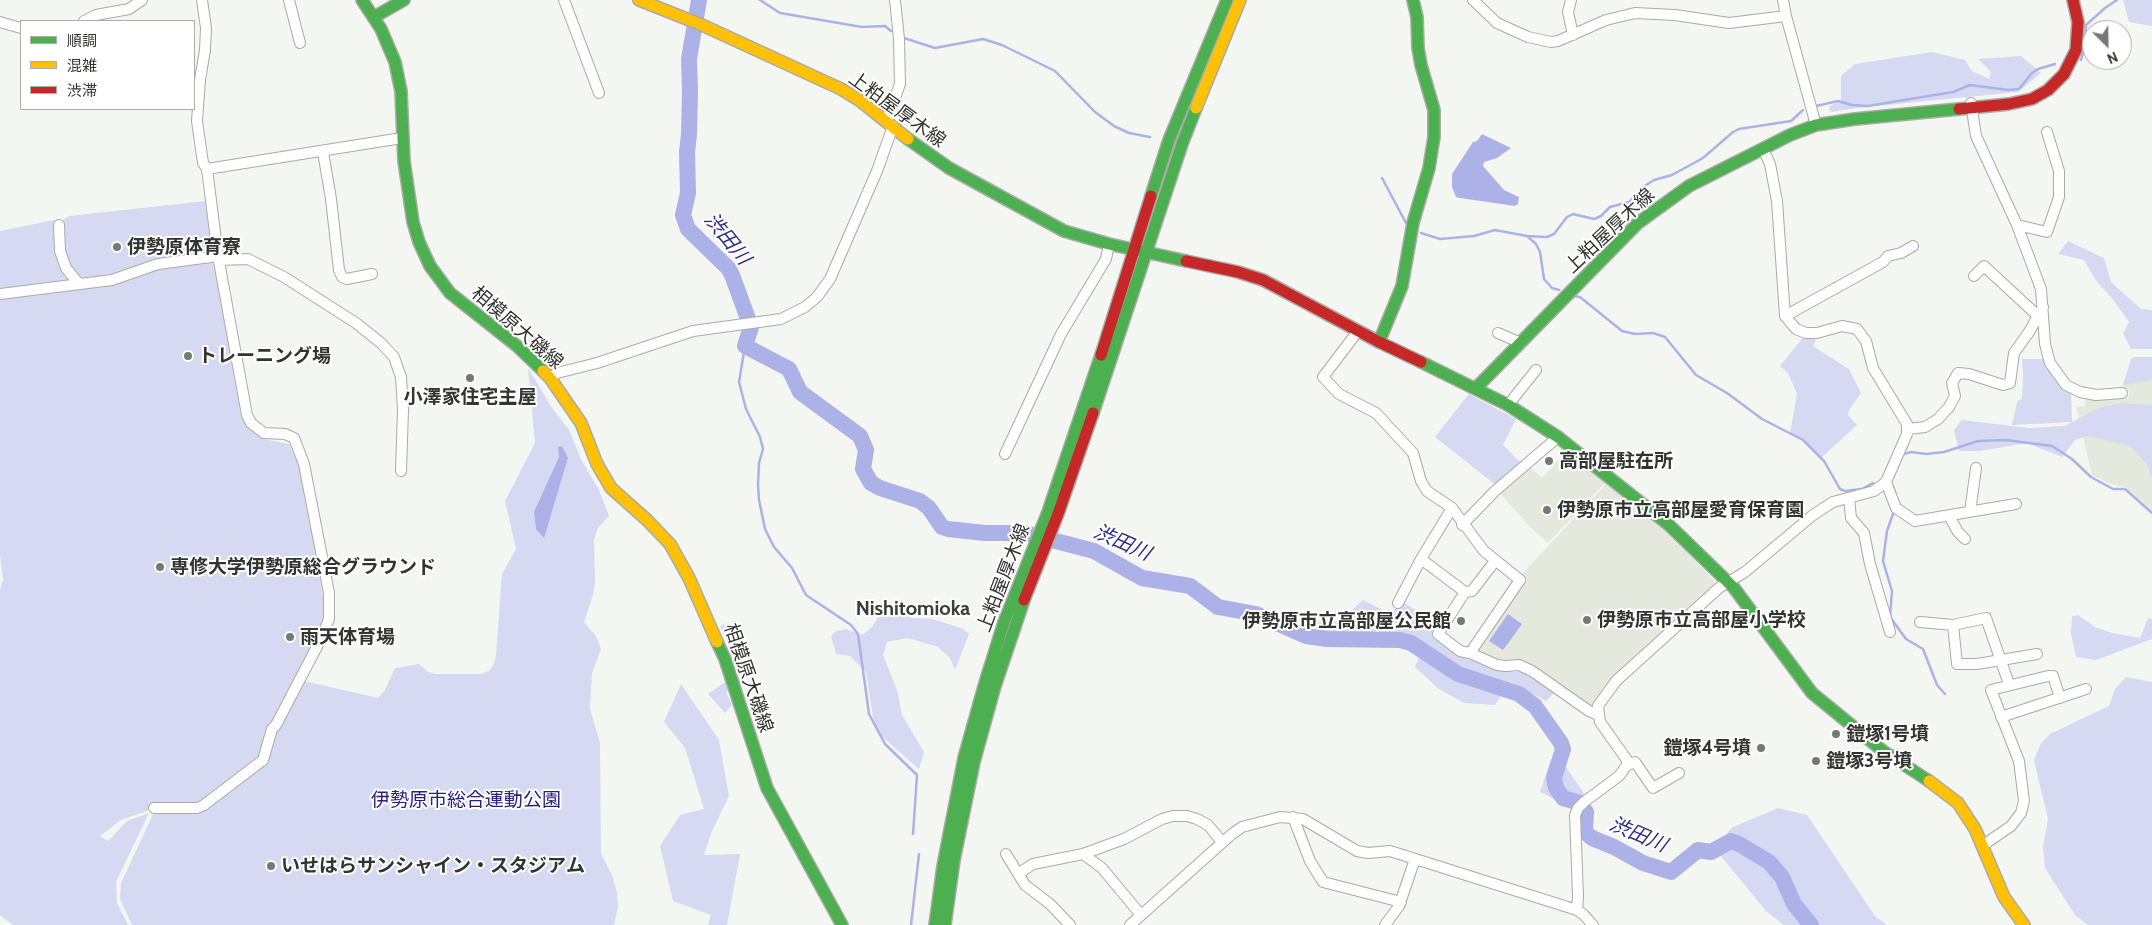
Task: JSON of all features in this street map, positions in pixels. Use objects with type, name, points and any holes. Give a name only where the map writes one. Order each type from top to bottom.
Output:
[{"type":"main road","name":"相模原大磯線","points":[[362,0],[387,41],[398,72],[401,91],[404,161],[413,222],[419,242],[430,266],[450,294],[517,346],[550,378],[581,423],[597,464],[611,488],[670,544],[680,560],[725,659],[767,788],[842,925]]},
{"type":"main road","points":[[374,17],[404,0]]},
{"type":"main road","name":"上粕屋厚木線","points":[[639,0],[687,18],[841,89],[949,168],[1064,231],[1133,250],[1238,272],[1262,280],[1379,342],[1476,388],[1638,223],[1689,186],[1790,135],[1816,126],[1855,119],[1971,106],[2009,104],[2032,99],[2048,90],[2064,74],[2076,50],[2078,32],[2073,0]]},
{"type":"main road","name":"上粕屋厚木線","points":[[1053,513],[1133,250],[1169,140],[1227,0]]},
{"type":"main road","name":"上粕屋厚木線","points":[[935,925],[943,866],[964,758],[1004,622],[1037,553],[1108,372],[1182,144],[1240,0]]},
{"type":"main road","points":[[1379,342],[1402,286],[1414,223],[1429,168],[1434,137],[1434,110],[1421,66],[1418,48],[1417,17],[1413,0]]},
{"type":"main road","points":[[1476,388],[1508,405],[1558,437],[1669,525],[1727,582],[1755,615],[1812,693],[1882,751],[1953,799],[1971,821],[2004,896],[2024,925]]},
{"type":"main road","name":"上粕屋厚木線","points":[[945,925],[954,860],[974,762],[1037,553]]},
{"type":"street","points":[[86,20],[96,15],[128,9],[142,0]]},
{"type":"street","points":[[154,808],[197,808],[204,805],[263,760],[272,729],[276,725],[329,619],[329,593],[304,464],[294,438],[285,434],[264,433],[251,423],[247,415],[219,258],[207,169],[203,163],[197,121],[206,28],[202,0]]},
{"type":"street","points":[[290,0],[296,39]]},
{"type":"street","points":[[564,0],[599,93]]},
{"type":"street","points":[[550,378],[557,373],[597,363],[693,331],[781,318],[805,307],[817,297],[829,280],[877,171],[890,123],[900,84],[899,39],[895,0]]},
{"type":"street","points":[[1473,0],[1497,23],[1528,37],[1551,42],[1573,35],[1606,20],[1635,13],[1675,15],[1729,23],[1786,16]]},
{"type":"street","points":[[1571,0],[1568,12],[1573,35]]},
{"type":"street","points":[[1783,0],[1816,126]]},
{"type":"street","points":[[0,22],[20,28]]},
{"type":"street","points":[[1971,106],[1976,136],[2018,225],[2041,289],[2041,312],[2045,344],[2050,363],[2066,384],[2080,392],[2096,395],[2122,393]]},
{"type":"street","points":[[2018,225],[2047,232],[2059,197],[2059,171],[2047,132]]},
{"type":"street","points":[[207,169],[402,138]]},
{"type":"street","points":[[1627,765],[1627,760],[1600,722],[1598,715],[1598,706],[1616,681],[1727,582],[1742,575],[1813,515],[1832,502],[1874,491],[1886,482],[1908,429],[1907,424],[1873,368],[1866,341],[1857,329],[1842,326],[1817,333],[1806,333],[1796,329],[1785,316],[1777,201],[1770,164],[1763,149]]},
{"type":"street","points":[[323,152],[331,199],[339,270],[342,277],[348,279],[372,274]]},
{"type":"street","points":[[59,225],[60,251],[66,268],[79,284]]},
{"type":"street","points":[[1005,454],[1061,334],[1106,259],[1109,244]]},
{"type":"street","points":[[1785,316],[1873,264],[1883,262],[1888,256],[1901,253],[1913,246]]},
{"type":"street","points":[[0,294],[112,280],[158,264],[219,258],[248,259],[284,277],[356,323],[381,343],[394,357],[401,377],[403,410],[401,472]]},
{"type":"street","points":[[1974,276],[1987,263],[2041,312]]},
{"type":"street","points":[[1908,429],[1924,427],[1938,419],[1949,407],[1955,396],[1952,383],[1958,373],[1969,374],[2003,385],[2010,383],[2014,353],[2041,312]]},
{"type":"street","points":[[1358,331],[1323,377],[1339,394],[1376,413],[1413,453],[1421,481],[1427,490],[1452,508],[1462,525],[1484,551],[1520,580],[1470,653]]},
{"type":"street","points":[[1498,333],[1521,343]]},
{"type":"street","points":[[1508,405],[1536,370]]},
{"type":"street","points":[[1462,525],[1495,491],[1558,437]]},
{"type":"street","points":[[1970,512],[1976,468]]},
{"type":"street","points":[[1886,482],[1896,508],[1909,518],[1920,520],[2016,504]]},
{"type":"street","points":[[1849,498],[1851,518],[1864,533],[1870,564],[1890,632]]},
{"type":"street","points":[[1398,603],[1421,559],[1452,508]]},
{"type":"street","points":[[1949,516],[1958,532],[1965,539]]},
{"type":"street","points":[[1421,559],[1465,592],[1472,591],[1495,561]]},
{"type":"street","points":[[1465,592],[1438,634],[1460,652],[1470,653],[1496,665],[1519,665],[1532,671],[1589,711],[1598,715]]},
{"type":"street","points":[[1920,622],[1953,625],[1986,618],[2009,684]]},
{"type":"street","points":[[1953,625],[1957,664],[1977,664],[2038,654]]},
{"type":"street","points":[[1982,846],[2017,819],[2023,807],[2024,795],[2018,761],[1991,690],[2009,684],[2053,676],[2060,698]]},
{"type":"street","points":[[2002,717],[2086,690]]},
{"type":"street","points":[[1577,910],[1575,815],[1581,805],[1619,776],[1627,765],[1635,762],[1652,788],[1670,783],[1679,774]]},
{"type":"street","points":[[1018,874],[1033,864],[1083,854],[1124,839],[1162,819],[1173,816],[1187,816],[1197,819],[1208,825],[1222,842]]},
{"type":"street","points":[[1130,925],[1222,842],[1242,827],[1274,818],[1292,817],[1303,819],[1357,851],[1390,851],[1577,910],[1593,925]]},
{"type":"street","points":[[1292,817],[1310,861],[1323,882],[1401,902]]},
{"type":"street","points":[[1006,854],[1025,885],[1050,904],[1070,925]]},
{"type":"street","points":[[1083,854],[1102,868],[1140,915]]},
{"type":"street","points":[[1385,925],[1401,902],[1415,859]]},
{"type":"shaded area","points":[[2134,357],[2152,357],[2152,511],[2125,487],[2111,484],[2092,475],[2076,407],[2085,406],[2085,401],[2088,399],[2128,399],[2130,391],[2125,389],[2123,385],[2131,359]]},
{"type":"shaded area","name":"伊勢原市立高部屋愛育保育園","points":[[1566,452],[1605,483],[1548,543],[1532,529],[1498,491],[1529,467],[1542,478]]},
{"type":"shaded area","name":"伊勢原市立高部屋小学校","points":[[1606,484],[1663,528],[1714,580],[1714,586],[1593,707],[1532,666],[1502,664],[1473,653],[1525,578],[1522,574]]},
{"type":"green space","points":[[2123,0],[2152,0],[2152,26],[2132,23],[2132,20],[2128,20]]},
{"type":"green space","points":[[1932,52],[1965,60],[1972,71],[1989,79],[1991,72],[1978,59],[2021,56],[2041,73],[2018,92],[1832,112],[1829,110],[1830,106],[1841,101],[1841,76],[1855,64]]},
{"type":"green space","points":[[205,201],[212,249],[210,253],[155,260],[112,274],[0,291],[0,231],[54,220],[59,223],[69,216]]},
{"type":"green space","points":[[2068,241],[2104,258],[2111,282],[2141,309],[2152,310],[2152,349],[2131,349],[2123,333],[2129,322],[2111,297],[2097,282],[2084,260],[2058,254]]},
{"type":"green space","name":"専修大学伊勢原総合グラウンド","points":[[210,262],[215,265],[241,416],[264,439],[289,444],[300,469],[325,607],[325,620],[259,758],[199,806],[154,803],[147,811],[121,820],[100,836],[108,841],[127,821],[149,813],[116,882],[117,903],[128,925],[13,925],[0,915],[0,590],[3,580],[0,555],[0,299],[114,284],[160,269]]},
{"type":"green space","points":[[1805,335],[1816,340],[1813,346],[1849,369],[1861,393],[1849,410],[1848,415],[1857,425],[1822,457],[1803,439],[1790,433],[1797,394],[1788,373],[1780,366]]},
{"type":"green space","points":[[2134,357],[2152,357],[2152,380],[2123,385],[2131,359]]},
{"type":"green space","points":[[2022,359],[2045,359],[2071,393],[2072,422],[2012,425],[2017,402],[2022,398]]},
{"type":"green space","name":"伊勢原市総合運動公園","points":[[528,368],[552,408],[569,430],[582,461],[599,490],[609,516],[598,528],[594,540],[595,583],[584,622],[596,636],[601,649],[592,673],[590,709],[600,743],[601,854],[613,877],[617,893],[618,907],[614,925],[132,925],[120,899],[121,883],[154,812],[195,813],[255,771],[304,681],[378,698],[385,690],[395,668],[419,664],[428,672],[435,674],[482,674],[490,670],[496,655],[502,574],[516,549],[505,501],[535,443]]},
{"type":"green space","points":[[1469,394],[1516,419],[1503,445],[1523,465],[1497,486],[1435,437]]},
{"type":"green space","points":[[2122,403],[2152,405],[2152,480],[2147,464],[2130,446],[2087,436],[2075,440],[2062,457],[2027,443],[1980,451],[1959,451],[1954,430],[1962,420],[2029,428],[2065,426],[2098,408]]},
{"type":"green space","points":[[1363,600],[1389,613],[1403,602],[1419,612],[1464,657],[1500,671],[1522,672],[1555,692],[1546,701],[1510,682],[1495,705],[1464,703],[1439,689],[1415,667],[1423,647],[1403,634],[1326,632],[1303,622],[1339,621]]},
{"type":"green space","points":[[896,612],[912,618],[932,619],[963,629],[969,634],[955,670],[950,658],[938,647],[908,638],[887,642],[883,655],[897,690],[902,715],[924,752],[919,769],[878,733],[873,717],[866,672],[850,656],[836,654],[831,636],[836,631],[846,629],[862,635],[872,627],[878,617]]},
{"type":"green space","points":[[2078,615],[2095,627],[2112,633],[2140,638],[2148,618],[2152,619],[2152,639],[2096,660],[2076,657],[2071,634],[2072,616]]},
{"type":"green space","points":[[727,623],[732,635],[725,638],[720,626]]},
{"type":"green space","points":[[735,641],[739,654],[733,656],[728,644]]},
{"type":"green space","points":[[741,659],[747,673],[740,675],[735,661]]},
{"type":"green space","points":[[2126,677],[2152,682],[2152,925],[2088,925],[2075,915],[2045,868],[2043,847],[2048,819],[2034,760],[2041,743],[2050,734],[2109,706],[2115,689]]},
{"type":"green space","points":[[725,682],[728,690],[726,692],[732,705],[725,713],[708,694]]},
{"type":"green space","points":[[681,684],[719,740],[729,796],[712,831],[704,855],[740,854],[727,925],[708,925],[711,915],[673,901],[660,846],[680,815],[704,809],[685,748],[664,722]]},
{"type":"green space","points":[[1551,759],[1566,767],[1585,795],[1570,807],[1540,792]]},
{"type":"green space","points":[[1778,808],[1807,815],[1875,916],[1887,925],[1784,925],[1766,911],[1716,850],[1731,828]]},
{"type":"water","points":[[1482,134],[1511,148],[1497,158],[1484,162],[1483,166],[1504,190],[1519,197],[1518,204],[1515,206],[1456,197],[1452,187],[1452,174],[1473,142],[1477,141]]},
{"type":"water","points":[[562,446],[568,458],[544,538],[536,529],[534,512],[559,457],[558,447]]},
{"type":"water","points":[[1508,614],[1522,624],[1503,650],[1489,641]]},
{"type":"waterway","name":"渋田川","points":[[699,0],[689,59],[688,193],[683,215],[688,229],[728,268],[732,275],[751,327],[745,346],[789,369],[800,392],[860,436],[866,450],[863,469],[871,483],[880,488],[920,501],[929,508],[942,527],[985,533],[1025,533],[1094,551],[1142,578],[1190,586],[1218,607],[1256,614],[1306,636],[1327,639],[1400,640],[1411,643],[1458,674],[1519,694],[1535,706],[1561,743],[1563,749],[1554,778],[1556,788],[1563,798],[1580,803],[1586,812],[1585,832],[1592,838],[1614,847],[1643,863],[1671,872],[1698,850],[1711,852],[1731,841],[1739,844],[1769,862],[1782,877],[1794,904],[1811,925]]},
{"type":"waterway","points":[[760,0],[780,13],[862,27],[885,26],[891,31]]},
{"type":"waterway","points":[[2081,60],[2085,46],[2086,25],[2117,0]]},
{"type":"waterway","points":[[904,38],[935,48],[983,39],[1002,45],[1055,71],[1095,112],[1114,126],[1129,133],[1150,137]]},
{"type":"waterway","points":[[1816,106],[1838,101],[1852,105],[1868,106],[1953,92],[1970,85],[2008,90],[2019,89],[2032,73],[2038,69],[2055,64]]},
{"type":"waterway","points":[[1526,236],[1547,237],[1554,234],[1567,217],[1573,214],[1594,219],[1601,216],[1610,207],[1629,202],[1643,187],[1654,180],[1672,175],[1703,158],[1733,132],[1739,129],[1791,121],[1803,110]]},
{"type":"waterway","points":[[1382,178],[1406,223]]},
{"type":"waterway","points":[[1421,233],[1440,239],[1474,236],[1495,230],[1527,236],[1536,244],[1540,252],[1544,279],[1552,288],[1559,290]]},
{"type":"waterway","points":[[1573,296],[1580,297],[1622,331],[1635,334],[1653,333],[1665,337],[1696,375],[1727,393],[1762,419],[1803,440],[1824,461],[1840,489],[1845,491],[1862,489],[1873,483]]},
{"type":"waterway","points":[[745,346],[739,382],[746,409],[760,437],[763,449],[759,463],[758,485],[765,529],[774,547],[792,568],[806,595],[851,625],[858,634],[869,714],[885,744],[917,775],[913,834]]},
{"type":"waterway","points":[[1904,454],[1911,452],[1926,454],[1944,452],[1978,441],[2006,440],[2052,446],[2072,459],[2091,477],[2113,489],[2125,489],[2152,513]]},
{"type":"waterway","points":[[1893,486],[1895,493]]},
{"type":"waterway","points":[[1893,514],[1887,531],[1883,561],[1892,591],[1890,617],[1906,639],[1923,649],[1937,685],[1945,694]]},
{"type":"waterway","points":[[911,925],[919,854]]},
{"type":"traffic: fast","points":[[362,0],[381,29],[395,62],[401,91],[404,161],[413,222],[419,242],[430,266],[450,293],[517,346],[543,371]]},
{"type":"traffic: fast","points":[[374,17],[404,0]]},
{"type":"traffic: fast","points":[[1151,196],[1169,140],[1227,0]]},
{"type":"traffic: fast","points":[[1379,342],[1402,286],[1413,223],[1429,168],[1434,137],[1434,110],[1421,65],[1418,48],[1417,17],[1413,0]]},
{"type":"traffic: fast","points":[[1093,413],[1182,144],[1196,108]]},
{"type":"traffic: fast","points":[[1476,388],[1638,223],[1689,186],[1790,135],[1816,125],[1855,119],[1959,109]]},
{"type":"traffic: fast","points":[[908,139],[949,168],[1064,231],[1109,244],[1186,261]]},
{"type":"traffic: fast","points":[[935,925],[943,866],[964,758],[985,683],[1004,622],[1048,512],[1101,355]]},
{"type":"traffic: fast","points":[[1421,362],[1508,405],[1558,437],[1669,525],[1734,588],[1812,693],[1883,751],[1929,781]]},
{"type":"traffic: fast","points":[[945,925],[954,860],[974,762],[995,686],[1024,600]]},
{"type":"traffic: fast","points":[[717,642],[725,659],[767,788],[842,925]]},
{"type":"traffic: slow","points":[[639,0],[702,25],[841,89],[859,100],[908,139]]},
{"type":"traffic: slow","points":[[1196,108],[1240,0]]},
{"type":"traffic: slow","points":[[543,371],[550,378],[581,423],[597,464],[611,488],[647,520],[670,544],[689,578],[717,642]]},
{"type":"traffic: slow","points":[[1929,781],[1958,803],[1975,829],[2004,897],[2024,925]]},
{"type":"traffic: jam","points":[[1959,109],[2009,104],[2032,99],[2048,90],[2064,74],[2076,50],[2078,22],[2073,0]]},
{"type":"traffic: jam","points":[[1101,355],[1151,196]]},
{"type":"traffic: jam","points":[[1186,261],[1238,272],[1263,280],[1379,342],[1421,362]]},
{"type":"traffic: jam","points":[[1024,600],[1058,514],[1093,413]]},
{"type":"place","name":"伊勢原体育寮","points":[[117,247]]},
{"type":"place","name":"トレーニング場","points":[[188,356]]},
{"type":"place","name":"小澤家住宅主屋","points":[[470,378]]},
{"type":"place","name":"高部屋駐在所","points":[[1549,461]]},
{"type":"place","name":"伊勢原市立高部屋愛育保育園","points":[[1547,510]]},
{"type":"place","name":"専修大学伊勢原総合グラウンド","points":[[160,567]]},
{"type":"place","name":"伊勢原市立高部屋小学校","points":[[1587,620]]},
{"type":"place","name":"伊勢原市立高部屋公民館","points":[[1461,621]]},
{"type":"place","name":"雨天体育場","points":[[290,637]]},
{"type":"place","name":"鎧塚1号墳","points":[[1836,734]]},
{"type":"place","name":"鎧塚4号墳","points":[[1761,748]]},
{"type":"place","name":"鎧塚3号墳","points":[[1816,761]]},
{"type":"place","name":"いせはらサンシャイン・スタジアム","points":[[271,866]]},
{"type":"district","name":"Nishitomioka","points":[[913,609]]}]
